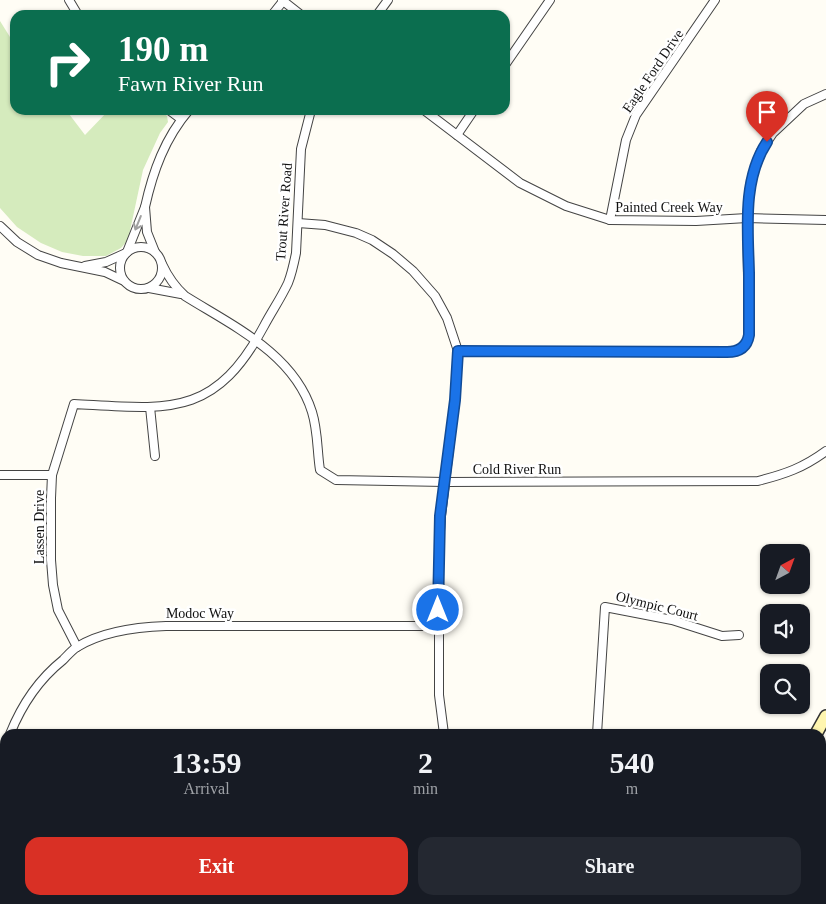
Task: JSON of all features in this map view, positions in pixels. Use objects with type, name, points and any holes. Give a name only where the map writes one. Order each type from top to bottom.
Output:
[{"type":"street","points":[[283,0],[295,10]]},
{"type":"street","points":[[510,58],[550,0]]},
{"type":"street","name":"Eagle Ford Drive","points":[[610,220],[626,140],[636,115],[715,0]]},
{"type":"street","points":[[458,351],[727,352],[738,350],[747,342],[749,335],[747,218],[751,181],[761,151],[773,133],[797,110],[804,104],[826,94]]},
{"type":"street","points":[[176,115],[181,118]]},
{"type":"street","points":[[124,281],[120,267],[121,262],[145,207],[156,166],[166,141],[184,115]]},
{"type":"street","name":"Trout River Road","points":[[74,404],[163,407],[207,394],[233,372],[256,340],[288,282],[296,253],[301,149],[310,115]]},
{"type":"street","name":"Painted Creek Way","points":[[431,115],[520,183],[566,206],[610,220],[696,221],[747,218],[826,220]]},
{"type":"street","points":[[457,135],[471,115]]},
{"type":"street","points":[[0,226],[17,242],[38,256],[105,272],[134,288],[144,289],[149,288],[160,277],[162,264],[147,232],[145,207]]},
{"type":"street","points":[[298,223],[325,225],[356,233],[372,240],[394,254],[436,296],[458,351],[455,400],[440,516],[439,695],[443,729]]},
{"type":"street","points":[[83,266],[106,262],[134,248],[144,247],[156,254]]},
{"type":"street","name":"Cold River Run","points":[[162,264],[172,284],[185,296],[256,340],[295,377],[312,412],[320,470],[336,480],[445,482],[758,481],[787,473],[803,466],[826,451]]},
{"type":"street","name":"Cold River Run","points":[[149,288],[185,296]]},
{"type":"street","name":"Lassen Drive","points":[[74,404],[52,475],[51,498],[53,585],[58,610],[77,647]]},
{"type":"street","points":[[150,407],[154,456]]},
{"type":"street","points":[[0,475],[52,475]]},
{"type":"street","name":"Olympic Court","points":[[597,729],[605,606],[672,620],[722,636],[739,635]]},
{"type":"street","name":"Modoc Way","points":[[12,729],[18,714],[31,692],[54,667],[77,647],[111,634],[141,627],[438,626]]},
{"type":"street","points":[[819,729],[826,716]]},
{"type":"green space","points":[[0,21],[10,37],[10,115],[70,115],[85,135],[104,115],[167,116],[168,122],[160,133],[143,170],[128,240],[121,248],[106,256],[83,256],[62,252],[41,243],[17,227],[0,208]]},
{"type":"route","points":[[438,610],[440,516],[455,400],[458,351],[733,352],[742,348],[747,342],[749,335],[747,218],[751,181],[761,151],[767,142]]}]
